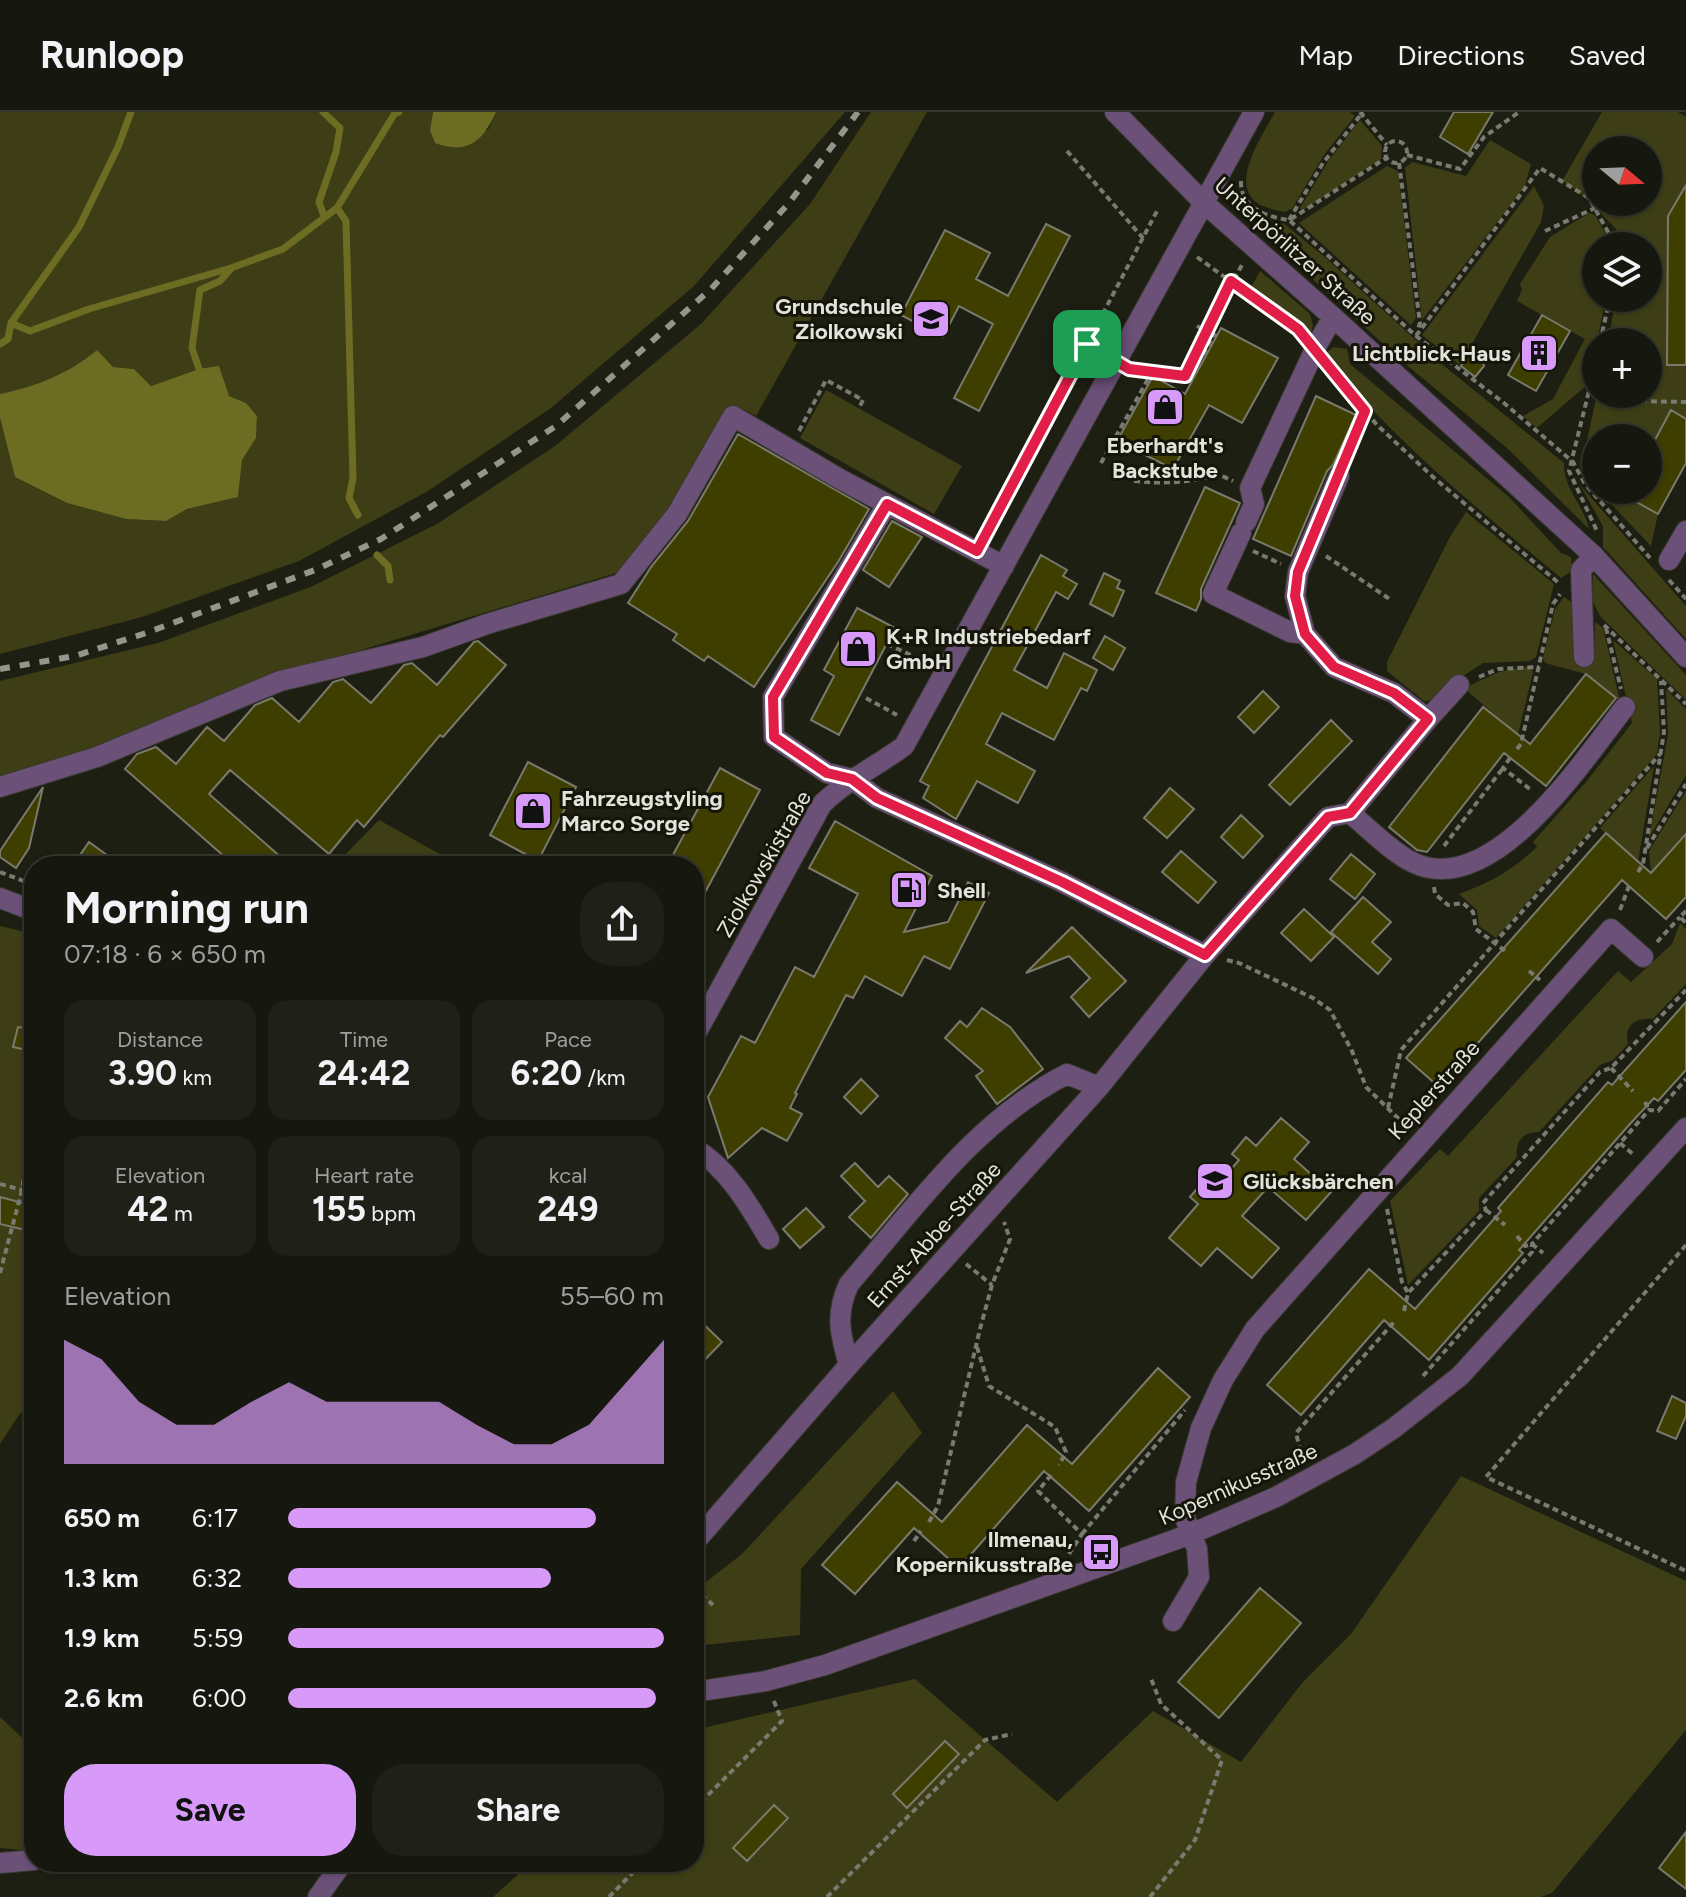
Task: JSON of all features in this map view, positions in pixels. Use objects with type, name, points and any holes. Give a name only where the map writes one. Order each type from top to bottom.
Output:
[{"type":"street","name":"Unterpörlitzer Straße","points":[[1115,112],[1203,202],[1594,556],[1686,657]]},
{"type":"street","name":"Ziolkowskistraße","points":[[704,1019],[822,804],[852,779],[877,766],[904,746],[1254,112]]},
{"type":"street","points":[[1305,634],[1290,632],[1213,594],[1254,504],[1250,488],[1333,317]]},
{"type":"street","points":[[0,787],[97,757],[280,681],[423,647],[487,624],[621,584],[677,514],[733,416],[887,504],[1004,566]]},
{"type":"street","points":[[1339,476],[1298,572],[1295,596],[1305,634],[1334,667],[1394,693],[1428,719]]},
{"type":"street","points":[[887,504],[773,697],[774,737],[827,773],[852,779],[877,798],[1062,882],[1205,955]]},
{"type":"street","points":[[1660,564],[1686,531]]},
{"type":"street","points":[[1584,657],[1581,570],[1594,556]]},
{"type":"street","points":[[1459,685],[1350,813],[1412,862],[1440,870],[1458,868],[1484,857],[1511,838],[1549,804],[1625,707]]},
{"type":"street","name":"Ernst-Abbe-Straße","points":[[704,1532],[1099,1087],[1205,955],[1328,817],[1350,813]]},
{"type":"street","points":[[0,898],[24,907]]},
{"type":"street","name":"Keplerstraße","points":[[1173,1621],[1199,1577],[1197,1549],[1184,1506],[1186,1482],[1201,1428],[1223,1380],[1255,1329],[1611,929],[1643,957]]},
{"type":"street","points":[[849,1365],[841,1340],[839,1305],[849,1284],[979,1135],[1038,1088],[1067,1074],[1099,1087]]},
{"type":"street","name":"Kopernikusstraße","points":[[704,1690],[766,1681],[825,1665],[1191,1534],[1309,1481],[1394,1428],[1460,1376],[1686,1128]]},
{"type":"street","points":[[704,1154],[744,1197],[769,1239]]},
{"type":"street","points":[[0,1863],[24,1861]]},
{"type":"street","points":[[318,1897],[336,1872]]},
{"type":"path","points":[[1407,155],[1460,169],[1484,137],[1519,112]]},
{"type":"path","points":[[1289,220],[1323,163],[1361,113],[1387,145]]},
{"type":"path","points":[[1394,141],[1401,142],[1406,147],[1407,155],[1399,163],[1392,163],[1386,158],[1387,145],[1394,141]]},
{"type":"path","points":[[1067,151],[1143,238]]},
{"type":"path","points":[[1289,220],[1386,158]]},
{"type":"path","points":[[1399,163],[1420,323],[1416,336]]},
{"type":"path","points":[[1416,336],[1540,168],[1582,194]]},
{"type":"path","points":[[1241,179],[1245,201],[1265,217],[1289,220],[1416,336],[1504,403],[1573,462],[1585,484],[1660,564],[1686,599]]},
{"type":"path","points":[[977,551],[1157,211]]},
{"type":"path","points":[[1545,231],[1582,214]]},
{"type":"path","points":[[1180,245],[1298,329],[1365,411],[1433,477],[1564,587],[1553,604],[1521,744],[1517,749]]},
{"type":"path","points":[[1087,344],[1129,369],[1185,376],[1231,281],[1253,248]]},
{"type":"path","points":[[1195,358],[1201,358],[1215,336],[1197,326]]},
{"type":"path","points":[[1101,463],[1152,372]]},
{"type":"path","points":[[789,449],[826,380],[863,400],[859,408]]},
{"type":"path","points":[[1662,402],[1686,402]]},
{"type":"path","points":[[1588,408],[1569,471],[1596,524],[1598,536],[1594,556]]},
{"type":"path","points":[[1339,476],[1365,411]]},
{"type":"path","points":[[1134,481],[1163,484],[1192,482],[1218,474]]},
{"type":"path","points":[[1241,533],[1298,572]]},
{"type":"path","points":[[1309,545],[1391,600]]},
{"type":"path","points":[[1582,605],[1686,704]]},
{"type":"path","points":[[1606,627],[1625,707]]},
{"type":"path","points":[[887,644],[915,657]]},
{"type":"path","points":[[1459,685],[1498,669],[1539,667]]},
{"type":"path","points":[[1638,872],[1643,864],[1664,732],[1661,679]]},
{"type":"path","points":[[1388,1108],[1401,1050],[1660,754]]},
{"type":"path","points":[[1428,867],[1510,758]]},
{"type":"path","points":[[1503,768],[1549,804]]},
{"type":"path","points":[[1645,850],[1686,784]]},
{"type":"path","points":[[0,872],[24,881]]},
{"type":"path","points":[[1435,894],[1448,905],[1463,903],[1473,912],[1476,929],[1508,953]]},
{"type":"path","points":[[1643,957],[1686,911]]},
{"type":"path","points":[[1680,917],[1686,923]]},
{"type":"path","points":[[1205,955],[1239,963],[1313,998],[1330,1010],[1352,1051],[1366,1087],[1421,1140]]},
{"type":"path","points":[[1505,1225],[1486,1210],[1483,1203],[1600,1072],[1611,1068],[1686,990]]},
{"type":"path","points":[[1611,1068],[1633,1091]]},
{"type":"path","points":[[1649,1110],[1658,1111],[1686,1079]]},
{"type":"path","points":[[1645,1102],[1649,1110]]},
{"type":"path","points":[[1517,1236],[1525,1246],[1532,1244],[1649,1110]]},
{"type":"path","points":[[0,1273],[24,1176]]},
{"type":"path","points":[[0,1184],[22,1190]]},
{"type":"path","points":[[1385,1199],[1402,1282],[1408,1293]]},
{"type":"path","points":[[929,1522],[938,1506],[992,1285],[1010,1239],[1006,1224],[991,1207]]},
{"type":"path","points":[[1404,1311],[1408,1293],[1486,1210]]},
{"type":"path","points":[[1532,1244],[1560,1268]]},
{"type":"path","points":[[1417,1383],[1532,1252],[1532,1244]]},
{"type":"path","points":[[1686,1245],[1486,1477],[1686,1571]]},
{"type":"path","points":[[953,1252],[992,1285]]},
{"type":"path","points":[[1309,1481],[1296,1433],[1394,1322]]},
{"type":"path","points":[[976,1345],[989,1386],[1055,1427],[1066,1452],[1059,1465]]},
{"type":"path","points":[[1065,1578],[1065,1560],[1082,1534],[1191,1402]]},
{"type":"path","points":[[1302,1461],[1317,1454]]},
{"type":"path","points":[[1051,1475],[1038,1491],[1082,1534]]},
{"type":"path","points":[[914,1541],[921,1531]]},
{"type":"path","points":[[704,1597],[713,1605]]},
{"type":"path","points":[[1150,1676],[1161,1704],[1222,1760],[1195,1840],[1150,1897]]},
{"type":"path","points":[[704,1799],[782,1721]]},
{"type":"path","points":[[827,1897],[985,1740],[1012,1734]]},
{"type":"path","points":[[609,1897],[633,1872]]},
{"type":"shaded area","points":[[0,112],[433,112],[430,130],[488,130],[496,112],[845,112],[694,286],[551,408],[428,491],[299,561],[142,617],[0,654],[0,418],[15,477],[67,503],[126,519],[166,521],[187,509],[238,497],[242,459],[256,438],[257,417],[246,403],[229,396],[199,369],[151,386],[134,369],[113,367],[97,350],[52,378],[0,394]]},
{"type":"shaded area","points":[[433,112],[496,112],[480,138],[457,147],[435,143],[430,130]]},
{"type":"shaded area","points":[[871,112],[927,112],[756,416],[743,409],[733,411],[626,570],[325,661],[0,784],[0,681],[158,643],[313,586],[437,524],[555,446],[701,324],[810,204]]},
{"type":"shaded area","points":[[1275,112],[1350,112],[1355,116],[1324,155],[1292,209],[1284,212],[1259,204],[1246,185],[1251,159]]},
{"type":"shaded area","points":[[1602,112],[1678,112],[1686,117],[1686,184],[1669,215],[1686,365],[1686,419],[1671,411],[1662,427],[1662,424],[1591,424],[1594,408],[1662,408],[1662,328],[1611,328],[1613,312],[1662,312],[1662,232],[1617,230],[1603,216],[1662,216],[1662,136],[1588,136]]},
{"type":"shaded area","points":[[1360,120],[1382,146],[1381,159],[1302,211],[1300,208],[1329,160]]},
{"type":"shaded area","points":[[1490,140],[1531,164],[1525,186],[1422,320],[1405,168],[1412,162],[1466,176]]},
{"type":"shaded area","points":[[1582,146],[1582,195],[1562,181]]},
{"type":"shaded area","points":[[1387,166],[1398,171],[1416,318],[1411,325],[1299,223]]},
{"type":"shaded area","points":[[1534,186],[1544,206],[1541,222],[1460,365],[1422,335]]},
{"type":"shaded area","points":[[1584,216],[1596,216],[1605,232],[1582,232],[1582,312],[1603,312],[1600,328],[1582,328],[1582,337],[1517,301],[1522,290],[1520,284],[1550,237]]},
{"type":"shaded area","points":[[1283,223],[1443,365],[1564,463],[1570,489],[1589,529],[1507,448],[1403,362],[1269,239]]},
{"type":"shaded area","points":[[1260,271],[1310,314],[1313,325],[1310,338],[1249,291]]},
{"type":"shaded area","points":[[1582,345],[1582,389],[1537,428],[1523,416],[1553,399]]},
{"type":"shaded area","points":[[1334,347],[1347,349],[1350,364],[1509,497],[1561,553],[1571,557],[1572,571],[1561,578],[1407,444],[1324,354]]},
{"type":"shaded area","points":[[97,350],[113,367],[134,369],[151,386],[199,369],[219,366],[229,396],[246,403],[257,416],[256,438],[242,460],[238,497],[187,509],[166,521],[126,519],[67,503],[15,477],[0,418],[0,394],[52,378]]},
{"type":"shaded area","points":[[826,390],[962,466],[934,514],[800,438]]},
{"type":"shaded area","points":[[1591,504],[1597,504],[1686,606],[1686,639],[1603,547],[1603,526]]},
{"type":"shaded area","points":[[1611,504],[1640,504],[1658,514],[1651,546]]},
{"type":"shaded area","points":[[1466,512],[1554,584],[1536,657],[1530,661],[1483,663],[1449,685],[1435,700],[1424,701],[1387,671],[1387,662],[1451,535]]},
{"type":"shaded area","points":[[1593,574],[1686,675],[1686,700],[1600,616],[1592,600]]},
{"type":"shaded area","points":[[1564,597],[1573,603],[1574,660],[1594,659],[1595,622],[1603,628],[1620,701],[1586,674],[1545,663],[1543,658],[1555,609]]},
{"type":"shaded area","points":[[1613,640],[1657,679],[1660,733],[1657,754],[1496,938],[1479,926],[1477,910],[1459,894],[1501,875],[1537,847],[1533,842],[1632,723]]},
{"type":"shaded area","points":[[1530,666],[1533,672],[1518,735],[1464,688],[1499,672]]},
{"type":"shaded area","points":[[1666,689],[1686,709],[1686,775],[1649,838],[1668,735]]},
{"type":"shaded area","points":[[1654,766],[1638,862],[1600,828]]},
{"type":"shaded area","points":[[1686,791],[1686,834],[1651,873],[1649,851]]},
{"type":"shaded area","points":[[379,820],[443,856],[344,856]]},
{"type":"shaded area","points":[[1680,923],[1686,929],[1686,984],[1653,1019],[1641,1019],[1629,1027],[1628,1044],[1613,1060],[1600,1065],[1539,1132],[1521,1138],[1517,1157],[1479,1198],[1479,1211],[1408,1285],[1390,1201],[1440,1149],[1448,1156],[1618,971],[1631,982],[1672,944]]},
{"type":"shaded area","points":[[0,926],[24,932],[24,1410],[0,1444]]},
{"type":"shaded area","points":[[893,1391],[922,1433],[801,1569],[800,1635],[704,1645],[704,1584],[742,1554]]},
{"type":"shaded area","points":[[1461,1476],[1686,1581],[1686,1730],[1552,1893],[1541,1897],[493,1897],[521,1872],[704,1872],[704,1728],[915,1679],[1057,1802],[1153,1711],[1241,1762],[1302,1683],[1351,1634]]},
{"type":"shaded area","points":[[0,1717],[24,1740],[24,1850],[0,1848]]},
{"type":"building","points":[[1454,112],[1493,112],[1468,154],[1440,137]]},
{"type":"building","points":[[1686,185],[1686,365],[1667,365],[1668,216]]},
{"type":"building","name":"Grundschule Ziolkowski","points":[[1046,224],[1070,236],[979,411],[954,398],[993,324],[959,306],[943,337],[901,315],[945,230],[990,253],[976,279],[1008,296]]},
{"type":"building","name":"Lichtblick-Haus","points":[[1542,315],[1570,331],[1536,391],[1508,375]]},
{"type":"building","points":[[1221,328],[1278,358],[1242,423],[1209,405],[1173,469],[1117,441],[1153,376],[1185,394]]},
{"type":"building","points":[[1470,349],[1481,355],[1484,366],[1475,377],[1461,366]]},
{"type":"building","points":[[1316,396],[1356,415],[1333,465],[1327,471],[1291,556],[1253,539]]},
{"type":"building","points":[[1671,410],[1686,419],[1686,463],[1658,514],[1640,504],[1662,504],[1662,427]]},
{"type":"building","points":[[738,434],[869,509],[838,562],[754,687],[708,656],[704,661],[673,640],[677,634],[628,603],[651,567],[688,521]]},
{"type":"building","points":[[1205,487],[1240,503],[1201,589],[1196,611],[1156,593]]},
{"type":"building","points":[[892,521],[922,537],[889,587],[863,570]]},
{"type":"building","points":[[1041,555],[1067,570],[1063,576],[1077,584],[1068,599],[1056,592],[1014,670],[1047,688],[1064,653],[1097,670],[1087,691],[1081,688],[1054,740],[1002,713],[986,744],[1035,771],[1018,803],[977,781],[956,819],[923,798],[929,786],[920,781]]},
{"type":"building","points":[[1104,573],[1120,581],[1117,588],[1124,591],[1113,616],[1090,604]]},
{"type":"building","points":[[857,608],[895,628],[839,735],[811,720],[834,676],[824,670]]},
{"type":"building","points":[[1105,636],[1125,648],[1113,670],[1093,658]]},
{"type":"building","points":[[478,641],[506,665],[443,737],[440,735],[364,827],[357,820],[329,854],[230,770],[209,794],[280,856],[224,856],[125,769],[137,754],[156,747],[176,764],[207,727],[224,741],[255,705],[272,698],[299,722],[333,682],[343,679],[371,703],[404,665],[412,663],[437,685]]},
{"type":"building","points":[[1586,674],[1616,698],[1546,786],[1504,753],[1427,852],[1417,850],[1389,827],[1483,707],[1530,744]]},
{"type":"building","points":[[1263,691],[1279,707],[1254,733],[1238,717]]},
{"type":"building","points":[[1331,720],[1352,741],[1290,805],[1269,785]]},
{"type":"building","name":"Fahrzeugstyling Marco Sorge","points":[[528,762],[576,787],[541,856],[529,856],[490,835]]},
{"type":"building","points":[[720,768],[760,790],[704,894],[704,856],[672,856]]},
{"type":"building","points":[[43,787],[29,848],[16,868],[0,857],[0,851]]},
{"type":"building","points":[[1170,788],[1194,809],[1167,838],[1144,818]]},
{"type":"building","points":[[1241,815],[1263,836],[1243,858],[1221,837]]},
{"type":"building","points":[[835,821],[932,876],[904,932],[948,922],[968,882],[989,893],[950,969],[924,956],[902,996],[865,976],[853,998],[846,995],[795,1093],[790,1108],[802,1114],[787,1141],[762,1128],[728,1158],[708,1097],[741,1036],[755,1043],[795,967],[814,977],[858,894],[809,868]]},
{"type":"building","points":[[1606,833],[1651,873],[1686,834],[1686,897],[1666,919],[1622,880],[1439,1087],[1406,1058]]},
{"type":"building","points":[[89,842],[108,856],[79,856]]},
{"type":"building","points":[[1181,851],[1216,882],[1198,903],[1162,872]]},
{"type":"building","points":[[1351,854],[1375,874],[1355,899],[1330,879]]},
{"type":"building","points":[[1363,897],[1391,922],[1372,942],[1391,959],[1378,974],[1331,932]]},
{"type":"building","points":[[1304,909],[1334,937],[1311,961],[1281,933]]},
{"type":"building","points":[[1072,927],[1126,981],[1089,1017],[1071,997],[1090,978],[1069,956],[1026,973]]},
{"type":"building","points":[[1686,1002],[1686,1070],[1658,1101],[1654,1098],[1629,1125],[1519,1250],[1523,1253],[1429,1360],[1384,1320],[1301,1415],[1267,1385],[1369,1269],[1415,1309],[1608,1082],[1612,1085]]},
{"type":"building","points":[[982,1008],[1010,1027],[1043,1069],[997,1104],[976,1076],[983,1071],[945,1038],[960,1021],[967,1027]]},
{"type":"building","points":[[18,1027],[24,1028],[24,1049],[13,1047]]},
{"type":"building","points":[[861,1079],[878,1096],[861,1114],[844,1097]]},
{"type":"building","points":[[1281,1118],[1309,1142],[1294,1159],[1331,1192],[1306,1220],[1268,1187],[1242,1216],[1279,1248],[1252,1278],[1217,1248],[1201,1266],[1169,1238],[1198,1204],[1190,1197],[1203,1182],[1213,1190],[1239,1160],[1232,1154],[1246,1137],[1256,1146]]},
{"type":"building","points":[[855,1163],[878,1187],[889,1176],[908,1194],[871,1238],[849,1217],[865,1201],[841,1176]]},
{"type":"building","points":[[0,1197],[24,1203],[24,1230],[0,1224]]},
{"type":"building","points":[[806,1208],[824,1227],[800,1248],[783,1229]]},
{"type":"building","points":[[704,1325],[722,1342],[704,1361]]},
{"type":"building","points":[[1158,1368],[1190,1397],[1089,1511],[1044,1471],[959,1568],[914,1528],[855,1594],[822,1565],[897,1482],[942,1522],[1027,1425],[1072,1464]]},
{"type":"building","points":[[1672,1396],[1686,1403],[1686,1416],[1676,1439],[1657,1431]]},
{"type":"building","points":[[1260,1588],[1301,1623],[1219,1718],[1178,1682]]},
{"type":"building","points":[[945,1741],[959,1754],[907,1808],[893,1794]]},
{"type":"building","points":[[774,1805],[788,1818],[747,1861],[733,1848]]},
{"type":"building","points":[[1686,1832],[1686,1889],[1659,1868]]},
{"type":"waterway","points":[[0,344],[8,339],[11,323],[79,227],[118,147],[131,112]]},
{"type":"waterway","points":[[323,112],[340,128],[336,152],[319,202],[324,216]]},
{"type":"waterway","points":[[11,323],[30,331],[89,309],[231,268],[283,249],[337,208],[395,113],[399,112]]},
{"type":"waterway","points":[[337,208],[346,221],[353,478],[349,498],[358,515]]},
{"type":"waterway","points":[[199,369],[192,348],[200,290],[220,281],[230,270]]},
{"type":"waterway","points":[[377,555],[388,566],[390,580]]},
{"type":"railway","points":[[0,669],[75,656],[315,570],[381,539],[556,426],[711,289],[789,203],[858,112]]},
{"type":"place","name":"Grundschule Ziolkowski","points":[[931,319]]},
{"type":"place","name":"Lichtblick-Haus","points":[[1539,353]]},
{"type":"place","name":"Eberhardt's Backstube","points":[[1165,407]]},
{"type":"place","name":"K+R Industriebedarf GmbH","points":[[858,649]]},
{"type":"place","name":"Fahrzeugstyling Marco Sorge","points":[[533,811]]},
{"type":"place","name":"Shell","points":[[909,890]]},
{"type":"place","name":"Glücksbärchen","points":[[1215,1181]]},
{"type":"place","name":"Ilmenau, Kopernikusstraße","points":[[1101,1552]]},
{"type":"route","points":[[1231,281],[1298,329],[1365,411],[1298,572],[1295,596],[1305,634],[1334,667],[1394,693],[1428,719],[1350,813],[1328,817],[1205,955],[1062,882],[877,798],[852,779],[827,773],[774,737],[773,697],[887,504],[977,551],[1087,344],[1129,369],[1185,376],[1231,281]]}]
